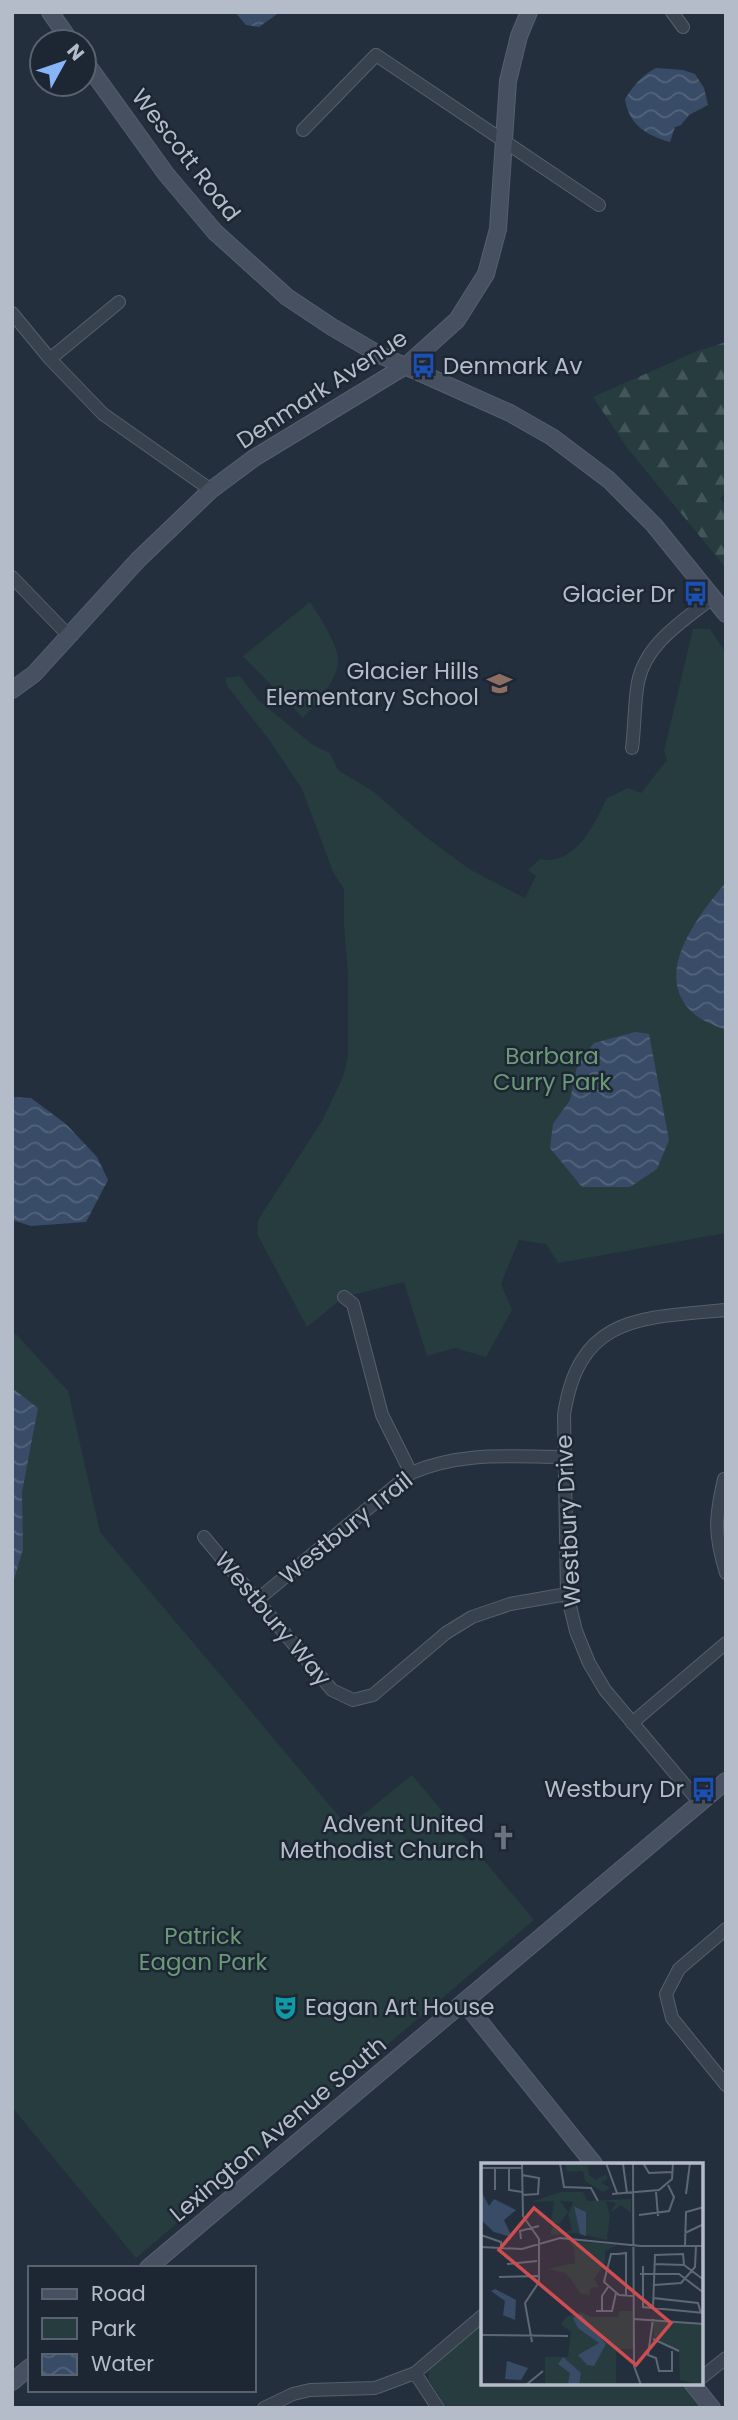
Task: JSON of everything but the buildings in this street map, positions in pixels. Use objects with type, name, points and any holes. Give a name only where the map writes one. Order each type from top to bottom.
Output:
[{"type":"street","points":[[50,12],[61,28]]},
{"type":"street","name":"Denmark Avenue","points":[[12,690],[34,674],[138,560],[211,490],[254,458],[407,365],[457,320],[486,274],[498,229],[508,81],[519,36],[529,12]]},
{"type":"street","points":[[672,12],[683,27]]},
{"type":"street","points":[[303,130],[376,55],[599,205]]},
{"type":"street","name":"Wescott Road","points":[[98,79],[166,174],[215,232],[287,297],[378,354],[510,413],[542,431],[609,480],[654,525],[726,614]]},
{"type":"street","points":[[50,359],[119,302]]},
{"type":"street","points":[[12,313],[50,359],[103,414],[211,490]]},
{"type":"street","points":[[12,576],[69,636]]},
{"type":"street","points":[[632,748],[637,691],[646,660],[658,642],[712,598]]},
{"type":"street","points":[[344,1297],[353,1304],[382,1415],[411,1473]]},
{"type":"street","name":"Westbury Drive","points":[[699,1803],[605,1690],[589,1663],[576,1631],[567,1594],[564,1415],[568,1387],[580,1362],[598,1341],[619,1326],[649,1317],[726,1310]]},
{"type":"street","name":"Westbury Trail","points":[[257,1600],[411,1473],[434,1463],[459,1458],[564,1457]]},
{"type":"street","points":[[724,1479],[716,1511],[716,1543],[726,1573]]},
{"type":"street","name":"Westbury Way","points":[[204,1537],[332,1690],[352,1700],[373,1695],[446,1633],[472,1617],[510,1604],[567,1594]]},
{"type":"street","points":[[632,1723],[726,1643]]},
{"type":"street","name":"Lexington Avenue South","points":[[150,2266],[726,1781]]},
{"type":"street","points":[[726,1930],[679,1969],[666,1994],[672,2018],[726,2085]]},
{"type":"street","points":[[464,2003],[592,2163]]},
{"type":"street","points":[[264,2408],[293,2394],[310,2390],[375,2388],[415,2373],[481,2317]]},
{"type":"street","points":[[703,2376],[726,2358]]},
{"type":"street","points":[[12,2382],[28,2369]]},
{"type":"street","points":[[415,2373],[438,2408]]},
{"type":"street","points":[[697,2385],[712,2408]]},
{"type":"green space","points":[[726,342],[726,491],[720,499],[726,505],[726,568],[628,449],[593,397],[695,352]]},
{"type":"green space","points":[[310,602],[332,639],[338,662],[330,685],[303,718],[243,656]]},
{"type":"green space","name":"Barbara Curry Park","points":[[693,629],[710,629],[726,653],[726,1233],[558,1263],[546,1244],[519,1240],[501,1284],[512,1310],[486,1357],[455,1348],[427,1356],[404,1282],[344,1297],[307,1327],[257,1234],[258,1220],[322,1121],[343,1077],[348,1056],[344,889],[333,872],[302,789],[270,741],[228,687],[225,678],[240,676],[258,700],[313,745],[330,753],[338,770],[374,792],[422,834],[469,869],[525,898],[536,876],[528,870],[540,859],[552,860],[573,850],[590,830],[607,798],[628,788],[641,793],[667,760],[664,751]]},
{"type":"green space","name":"Patrick Eagan Park","points":[[12,1333],[17,1335],[68,1391],[100,1532],[348,1827],[412,1775],[534,1920],[136,2258],[12,2107]]},
{"type":"green space","points":[[481,2324],[481,2385],[688,2385],[705,2408],[447,2408],[429,2380],[429,2370]]},
{"type":"water","points":[[235,12],[280,12],[259,27],[246,25]]},
{"type":"water","points":[[656,68],[683,70],[695,74],[704,88],[708,105],[689,115],[681,125],[675,127],[670,142],[640,128],[630,116],[625,99],[638,81]]},
{"type":"water","points":[[726,882],[726,1030],[692,1012],[681,997],[676,980],[684,944],[704,910]]},
{"type":"water","points":[[635,1032],[649,1034],[669,1140],[657,1169],[630,1187],[582,1187],[550,1148],[553,1124],[570,1100],[578,1062],[594,1043]]},
{"type":"water","points":[[12,1097],[31,1098],[66,1124],[97,1157],[108,1180],[86,1222],[31,1226],[12,1220]]},
{"type":"water","points":[[12,1388],[38,1408],[22,1492],[23,1549],[12,1587]]},
{"type":"place","name":"Denmark Av","points":[[423,366]]},
{"type":"place","name":"Glacier Dr","points":[[695,594]]},
{"type":"place","name":"Glacier Hills Elementary School","points":[[499,684]]},
{"type":"place","name":"Westbury Dr","points":[[704,1789]]},
{"type":"place","name":"Advent United Methodist Church","points":[[504,1837]]},
{"type":"place","name":"Eagan Art House","points":[[285,2007]]}]
